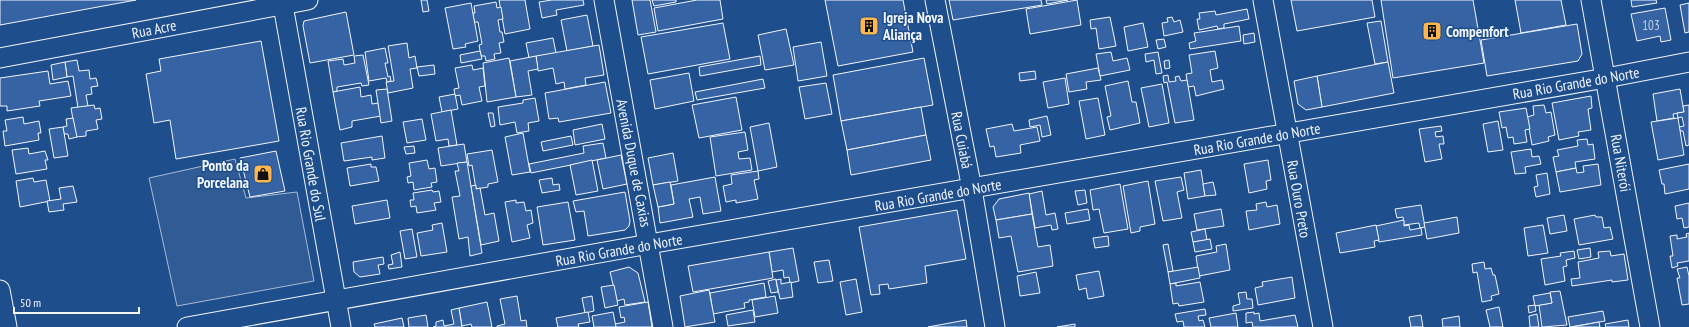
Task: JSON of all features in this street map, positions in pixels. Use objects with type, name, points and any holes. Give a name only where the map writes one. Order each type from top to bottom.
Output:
[{"type":"street","name":"Rua Acre","points":[[0,58],[282,2],[308,0]]},
{"type":"street","name":"Avenida Duque de Caxias","points":[[604,0],[663,327]]},
{"type":"street","name":"Rua Cuiabá","points":[[935,0],[972,189],[995,327]]},
{"type":"street","name":"Rua Ouro Preto","points":[[1263,0],[1323,327]]},
{"type":"street","name":"Rua Niterói","points":[[1591,0],[1650,327]]},
{"type":"street","name":"Rua Rio Grande do Sul","points":[[282,2],[341,327]]},
{"type":"street","name":"Rua Rio Grande do Norte","points":[[187,327],[649,244],[1288,134],[1689,62]]},
{"type":"street","points":[[0,290],[7,327]]},
{"type":"shaded area","points":[[235,159],[246,198],[297,192],[314,281],[177,306],[149,178]]},
{"type":"building","points":[[0,0],[136,0],[0,25]]},
{"type":"building","points":[[421,0],[427,0],[429,11],[423,12]]},
{"type":"building","points":[[499,0],[525,0],[530,29],[505,34]]},
{"type":"building","points":[[552,0],[583,0],[584,5],[556,10],[557,15],[542,18],[539,2]]},
{"type":"building","points":[[632,0],[650,0],[656,32],[638,35]]},
{"type":"building","points":[[652,0],[676,0],[676,2],[654,6]]},
{"type":"building","points":[[697,0],[720,0],[723,19],[658,31],[654,8]]},
{"type":"building","name":"Igreja Nova Aliança","points":[[825,0],[903,0],[913,52],[838,66]]},
{"type":"building","points":[[949,0],[1041,0],[1042,5],[953,20]]},
{"type":"building","points":[[1046,0],[1068,0],[1047,4]]},
{"type":"building","points":[[1077,0],[1081,25],[1030,34],[1026,9]]},
{"type":"building","points":[[1291,0],[1372,0],[1375,17],[1297,31]]},
{"type":"building","name":"Compenfort","points":[[1381,0],[1473,0],[1484,63],[1393,78]]},
{"type":"building","points":[[1515,0],[1561,0],[1566,25],[1521,33]]},
{"type":"building","points":[[1631,0],[1656,0],[1657,3],[1632,7]]},
{"type":"building","points":[[496,2],[497,8],[501,7],[503,19],[498,20],[500,32],[502,32],[504,42],[499,43],[501,53],[494,54],[495,59],[486,61],[485,56],[481,56],[479,45],[482,44],[478,22],[474,22],[474,6]]},
{"type":"building","points":[[471,3],[478,41],[465,44],[466,47],[453,49],[445,8]]},
{"type":"building","points":[[1689,3],[1689,32],[1685,33],[1680,5]]},
{"type":"building","points":[[1665,8],[1671,40],[1661,42],[1660,36],[1637,41],[1631,14]]},
{"type":"building","points":[[1247,9],[1249,19],[1224,24],[1224,28],[1218,29],[1217,26],[1199,30],[1197,19],[1200,19],[1199,13],[1215,11],[1216,15]]},
{"type":"building","points":[[346,12],[354,55],[310,63],[303,26],[304,21]]},
{"type":"building","points":[[587,15],[593,46],[567,51],[561,20]]},
{"type":"building","points":[[1110,17],[1116,46],[1099,49],[1096,28],[1091,29],[1090,20]]},
{"type":"building","points":[[1172,17],[1174,22],[1180,20],[1183,32],[1164,36],[1162,23],[1168,22],[1167,18]]},
{"type":"building","points":[[1381,21],[1388,62],[1375,64],[1367,23]]},
{"type":"building","points":[[723,23],[730,59],[648,74],[641,37]]},
{"type":"building","points":[[1143,23],[1148,47],[1128,51],[1124,27]]},
{"type":"building","points":[[1577,24],[1582,54],[1578,61],[1487,76],[1481,40]]},
{"type":"building","points":[[1239,26],[1241,41],[1190,49],[1189,43],[1196,41],[1194,33]]},
{"type":"building","points":[[786,29],[794,65],[765,70],[758,35]]},
{"type":"building","points":[[1254,33],[1255,42],[1244,44],[1243,35]]},
{"type":"building","points":[[553,38],[556,53],[529,58],[526,43]]},
{"type":"building","points":[[1164,39],[1166,47],[1158,49],[1156,40]]},
{"type":"building","points":[[261,41],[279,141],[176,159],[170,120],[154,123],[146,74],[161,71],[159,59]]},
{"type":"building","points":[[821,42],[827,76],[798,81],[793,47]]},
{"type":"building","points":[[407,43],[409,58],[415,56],[417,68],[410,69],[413,88],[388,93],[386,82],[394,81],[388,46]]},
{"type":"building","points":[[599,45],[604,75],[585,78],[586,85],[565,89],[564,82],[556,84],[553,68],[538,71],[536,56]]},
{"type":"building","points":[[385,48],[388,63],[385,63],[388,77],[390,76],[391,81],[387,82],[386,78],[369,81],[365,52]]},
{"type":"building","points":[[480,51],[482,59],[461,63],[460,55]]},
{"type":"building","points":[[1215,51],[1218,68],[1210,70],[1212,82],[1222,80],[1224,89],[1196,96],[1194,86],[1188,87],[1186,74],[1192,73],[1189,55]]},
{"type":"building","points":[[1111,52],[1113,61],[1127,58],[1130,70],[1100,76],[1096,54]]},
{"type":"building","points":[[1158,52],[1162,73],[1156,74],[1154,60],[1146,62],[1145,54]]},
{"type":"building","points":[[363,55],[369,85],[362,86],[361,83],[337,87],[337,91],[333,92],[328,61],[343,59],[344,65],[355,63],[354,56]]},
{"type":"building","points":[[536,56],[538,69],[528,71],[532,95],[516,97],[510,61]]},
{"type":"building","points":[[760,56],[761,65],[700,76],[699,67]]},
{"type":"building","points":[[509,58],[516,97],[487,102],[483,63]]},
{"type":"building","points":[[924,58],[933,105],[841,121],[833,75]]},
{"type":"building","points":[[77,60],[79,71],[89,70],[90,79],[96,78],[98,86],[91,87],[92,94],[86,95],[88,106],[78,108],[73,76],[67,77],[65,62]]},
{"type":"building","points":[[1169,60],[1170,68],[1165,69],[1164,61]]},
{"type":"building","points":[[65,62],[67,77],[53,80],[51,65]]},
{"type":"building","points":[[1388,62],[1394,93],[1322,107],[1317,76]]},
{"type":"building","points":[[434,65],[435,74],[419,76],[417,67]]},
{"type":"building","points":[[472,65],[473,70],[483,68],[485,86],[479,87],[482,101],[462,105],[460,95],[455,96],[454,89],[459,88],[455,68]]},
{"type":"building","points":[[1098,68],[1101,80],[1086,82],[1087,89],[1069,92],[1066,74]]},
{"type":"building","points":[[48,71],[50,84],[68,81],[71,96],[39,101],[40,106],[7,111],[7,106],[0,106],[0,78]]},
{"type":"building","points":[[1035,71],[1036,79],[1020,81],[1019,73]]},
{"type":"building","points":[[689,73],[694,101],[655,109],[650,80]]},
{"type":"building","points":[[1168,75],[1169,82],[1176,81],[1175,77],[1179,76],[1181,81],[1187,80],[1194,120],[1175,123],[1167,82],[1164,83],[1163,76]]},
{"type":"building","points":[[1317,76],[1322,107],[1306,110],[1298,104],[1294,81]]},
{"type":"building","points":[[1065,78],[1069,104],[1048,108],[1043,82]]},
{"type":"building","points":[[763,79],[765,88],[697,100],[695,92]]},
{"type":"building","points":[[1128,81],[1132,102],[1136,102],[1140,123],[1110,130],[1107,117],[1111,116],[1105,86]]},
{"type":"building","points":[[605,82],[611,113],[559,122],[558,118],[549,119],[545,93]]},
{"type":"building","points":[[826,83],[832,114],[805,119],[799,87]]},
{"type":"building","points":[[1162,84],[1169,123],[1149,127],[1141,88]]},
{"type":"building","points":[[360,87],[361,97],[371,95],[372,104],[378,103],[381,116],[352,121],[352,127],[340,130],[333,92]]},
{"type":"building","points":[[387,89],[392,121],[381,123],[376,90]]},
{"type":"building","points":[[1680,89],[1684,112],[1673,114],[1674,118],[1657,121],[1653,94]]},
{"type":"building","points":[[455,94],[458,109],[442,112],[439,97]]},
{"type":"building","points":[[1591,96],[1592,108],[1588,109],[1591,130],[1578,132],[1579,136],[1559,140],[1552,103]]},
{"type":"building","points":[[736,97],[742,130],[699,138],[692,105]]},
{"type":"building","points":[[535,98],[539,121],[528,123],[529,131],[517,133],[515,122],[500,125],[498,107],[523,103],[523,100]]},
{"type":"building","points":[[1098,98],[1105,135],[1086,139],[1079,101]]},
{"type":"building","points":[[94,105],[95,109],[100,108],[102,119],[96,120],[98,129],[86,131],[86,136],[76,137],[71,108]]},
{"type":"building","points":[[1544,105],[1546,113],[1551,112],[1555,135],[1548,137],[1549,141],[1532,145],[1527,117],[1534,115],[1533,106]]},
{"type":"building","points":[[1689,105],[1689,145],[1686,146],[1683,131],[1680,131],[1679,127],[1684,126],[1682,117],[1678,118],[1677,113],[1684,112],[1683,106]]},
{"type":"building","points":[[921,107],[926,135],[847,150],[841,121]]},
{"type":"building","points":[[1526,108],[1530,129],[1525,130],[1527,142],[1514,144],[1513,137],[1508,138],[1506,127],[1502,128],[1499,112]]},
{"type":"building","points":[[451,110],[457,145],[449,146],[448,139],[436,141],[431,114]]},
{"type":"building","points":[[488,113],[493,113],[495,126],[491,127]]},
{"type":"building","points":[[1047,116],[1051,135],[1042,137],[1040,125],[1030,127],[1029,120]]},
{"type":"building","points":[[23,117],[24,124],[39,121],[41,133],[38,133],[39,140],[5,146],[3,131],[7,131],[5,120]]},
{"type":"building","points":[[73,118],[77,137],[69,139],[68,134],[64,134],[63,127],[67,126],[66,119]]},
{"type":"building","points":[[1678,118],[1684,155],[1658,160],[1651,122]]},
{"type":"building","points":[[422,119],[426,140],[407,143],[403,122]]},
{"type":"building","points":[[1498,121],[1503,150],[1488,152],[1483,124]]},
{"type":"building","points":[[769,123],[777,167],[758,171],[750,127]]},
{"type":"building","points":[[602,124],[605,139],[575,145],[573,130]]},
{"type":"building","points":[[1012,124],[1014,131],[1037,127],[1040,141],[1020,145],[1021,153],[996,157],[994,146],[990,147],[986,129]]},
{"type":"building","points":[[1441,126],[1442,131],[1435,132],[1436,137],[1443,136],[1444,144],[1439,144],[1442,159],[1425,162],[1419,129]]},
{"type":"building","points":[[63,127],[68,156],[54,158],[49,129]]},
{"type":"building","points":[[745,132],[748,150],[738,152],[739,159],[750,158],[752,170],[716,176],[710,137]]},
{"type":"building","points":[[523,133],[530,172],[512,175],[505,137]]},
{"type":"building","points":[[926,135],[931,160],[851,175],[847,150]]},
{"type":"building","points":[[382,136],[385,158],[372,160],[372,157],[344,161],[341,143]]},
{"type":"building","points":[[571,136],[573,145],[543,151],[541,142]]},
{"type":"building","points":[[1587,139],[1588,145],[1593,144],[1595,159],[1575,162],[1576,168],[1556,172],[1553,157],[1559,156],[1557,150],[1578,146],[1577,140]]},
{"type":"building","points":[[603,143],[606,158],[531,173],[529,164],[584,153],[583,146]]},
{"type":"building","points":[[464,144],[467,162],[441,166],[438,148]]},
{"type":"building","points":[[414,146],[415,153],[406,154],[404,147]]},
{"type":"building","points":[[28,148],[29,154],[45,151],[48,160],[45,160],[47,169],[16,174],[12,150]]},
{"type":"building","points":[[1531,149],[1532,157],[1539,156],[1541,164],[1525,167],[1526,173],[1515,174],[1511,152]]},
{"type":"building","points":[[492,150],[498,182],[488,184],[488,187],[476,189],[472,165],[469,166],[467,154]]},
{"type":"building","name":"Ponto da Porcelana","points":[[276,151],[285,191],[250,197],[240,158]]},
{"type":"building","points":[[673,153],[678,181],[653,185],[648,158]]},
{"type":"building","points":[[621,155],[627,184],[603,189],[597,160]]},
{"type":"building","points":[[427,160],[429,169],[435,168],[437,182],[431,183],[432,187],[414,190],[413,182],[408,183],[407,177],[411,176],[409,163]]},
{"type":"building","points":[[592,160],[598,191],[576,195],[570,165]]},
{"type":"building","points":[[1268,160],[1271,180],[1266,181],[1267,189],[1249,193],[1244,164]]},
{"type":"building","points":[[467,162],[482,253],[470,256],[468,237],[459,239],[452,197],[460,196],[455,171],[459,171],[457,163]]},
{"type":"building","points":[[371,164],[371,167],[376,167],[379,181],[350,186],[347,168]]},
{"type":"building","points":[[1598,164],[1601,185],[1560,192],[1556,172],[1576,168],[1577,173],[1584,172],[1583,166]]},
{"type":"building","points":[[1689,164],[1689,189],[1665,194],[1664,184],[1662,184],[1659,170]]},
{"type":"building","points":[[1201,170],[1205,196],[1188,199],[1184,173]]},
{"type":"building","points":[[758,171],[759,179],[754,180],[758,199],[736,203],[736,200],[726,202],[723,186],[732,184],[731,175]]},
{"type":"building","points":[[1547,173],[1550,194],[1536,197],[1534,187],[1538,186],[1536,175]]},
{"type":"building","points":[[715,177],[721,211],[703,214],[700,197],[689,199],[693,217],[660,223],[658,207],[674,204],[671,185]]},
{"type":"building","points":[[1181,177],[1184,190],[1177,192],[1182,218],[1163,221],[1155,181]]},
{"type":"building","points":[[33,178],[34,182],[46,180],[50,201],[20,207],[16,181]]},
{"type":"building","points":[[552,178],[553,185],[559,184],[560,190],[542,193],[539,180]]},
{"type":"building","points":[[1148,181],[1155,224],[1140,227],[1140,231],[1131,233],[1123,186]]},
{"type":"building","points":[[670,182],[674,204],[658,207],[653,185]]},
{"type":"building","points":[[1213,182],[1216,195],[1205,196],[1203,184]]},
{"type":"building","points":[[1120,184],[1128,229],[1104,233],[1099,209],[1093,210],[1090,190]]},
{"type":"building","points":[[476,185],[476,189],[480,188],[485,215],[494,213],[499,241],[481,245],[471,186]]},
{"type":"building","points":[[73,186],[77,202],[63,204],[64,210],[49,212],[47,201],[61,199],[59,188]]},
{"type":"building","points":[[432,190],[433,192],[439,191],[441,202],[434,203],[436,210],[417,213],[416,206],[411,207],[410,200],[414,200],[413,193]]},
{"type":"building","points":[[1085,190],[1087,203],[1078,205],[1075,191]]},
{"type":"building","points":[[1042,191],[1046,215],[1055,213],[1058,229],[1052,230],[1051,225],[1035,228],[1029,194]]},
{"type":"building","points":[[625,192],[630,221],[629,226],[625,230],[588,236],[584,211],[576,212],[573,201]]},
{"type":"building","points":[[1029,193],[1032,214],[996,220],[993,207],[999,199]]},
{"type":"building","points":[[387,200],[390,218],[355,224],[352,206]]},
{"type":"building","points":[[516,200],[516,203],[524,202],[526,211],[531,210],[533,223],[527,225],[530,238],[512,242],[505,202]]},
{"type":"building","points":[[568,202],[575,240],[543,245],[537,207]]},
{"type":"building","points":[[1266,202],[1267,207],[1277,205],[1280,224],[1249,230],[1246,211],[1257,210],[1256,204]]},
{"type":"building","points":[[1689,203],[1689,227],[1684,228],[1682,218],[1677,219],[1675,206]]},
{"type":"building","points":[[1421,205],[1425,227],[1420,228],[1419,223],[1404,225],[1403,217],[1397,218],[1395,209]]},
{"type":"building","points":[[1088,209],[1090,220],[1067,224],[1065,213]]},
{"type":"building","points":[[1221,209],[1224,226],[1197,230],[1194,214]]},
{"type":"building","points":[[957,210],[966,259],[925,266],[927,283],[889,289],[888,284],[879,285],[880,294],[871,295],[859,227]]},
{"type":"building","points":[[1032,214],[1038,247],[1050,245],[1053,266],[1018,272],[1011,236],[999,238],[996,220]]},
{"type":"building","points":[[1564,215],[1567,231],[1550,234],[1547,218]]},
{"type":"building","points":[[1595,215],[1596,217],[1602,217],[1604,228],[1610,227],[1613,239],[1579,245],[1574,219]]},
{"type":"building","points":[[1457,217],[1459,233],[1427,239],[1424,223]]},
{"type":"building","points":[[1404,220],[1404,226],[1409,225],[1410,230],[1421,228],[1422,235],[1379,242],[1376,226]]},
{"type":"building","points":[[442,223],[447,252],[421,256],[417,233],[433,230],[432,225]]},
{"type":"building","points":[[1376,225],[1379,240],[1374,241],[1375,247],[1340,253],[1336,233]]},
{"type":"building","points":[[1543,225],[1548,253],[1528,256],[1524,228]]},
{"type":"building","points":[[412,229],[417,257],[405,259],[400,231]]},
{"type":"building","points":[[1205,229],[1207,240],[1193,242],[1191,232]]},
{"type":"building","points":[[1689,233],[1689,261],[1677,263],[1678,266],[1672,268],[1670,256],[1673,256],[1670,236],[1677,235],[1677,239],[1687,237],[1686,234]]},
{"type":"building","points":[[1108,236],[1109,246],[1095,248],[1093,238]]},
{"type":"building","points":[[1210,239],[1212,249],[1195,252],[1193,242]]},
{"type":"building","points":[[1168,244],[1173,271],[1168,272],[1163,245]]},
{"type":"building","points":[[1226,244],[1230,270],[1199,276],[1196,256],[1217,252],[1216,246]]},
{"type":"building","points":[[793,248],[799,281],[790,283],[789,277],[784,278],[783,270],[772,272],[769,252]]},
{"type":"building","points":[[1590,248],[1591,257],[1579,259],[1577,250]]},
{"type":"building","points":[[1574,251],[1575,258],[1566,260],[1567,266],[1563,267],[1565,281],[1545,285],[1541,259],[1561,256],[1560,253]]},
{"type":"building","points":[[1610,251],[1611,256],[1624,254],[1628,280],[1612,282],[1612,280],[1572,286],[1571,279],[1580,278],[1578,262],[1599,258],[1598,252]]},
{"type":"building","points":[[400,252],[402,267],[389,269],[388,265],[393,264],[391,255]]},
{"type":"building","points":[[769,252],[773,278],[693,292],[688,266]]},
{"type":"building","points":[[383,257],[384,264],[378,265],[380,274],[360,277],[354,272],[353,262]]},
{"type":"building","points":[[829,260],[833,281],[818,283],[814,262]]},
{"type":"building","points":[[1484,262],[1485,269],[1491,268],[1493,275],[1495,275],[1499,294],[1491,296],[1492,300],[1482,302],[1477,272],[1473,273],[1472,264]]},
{"type":"building","points":[[629,267],[638,273],[645,302],[625,305],[624,299],[617,301],[610,272]]},
{"type":"building","points":[[1198,267],[1200,278],[1170,284],[1168,272]]},
{"type":"building","points":[[1687,267],[1689,276],[1689,304],[1682,305],[1677,278],[1680,278],[1677,269]]},
{"type":"building","points":[[1099,271],[1104,296],[1088,299],[1086,288],[1079,290],[1076,275]]},
{"type":"building","points":[[1036,272],[1040,293],[1020,296],[1017,276]]},
{"type":"building","points":[[1292,277],[1295,298],[1258,305],[1255,288],[1263,286],[1262,282]]},
{"type":"building","points":[[776,279],[778,292],[771,293],[768,281]]},
{"type":"building","points":[[781,279],[781,284],[791,282],[793,297],[780,299],[776,280]]},
{"type":"building","points":[[856,279],[862,312],[846,315],[840,282]]},
{"type":"building","points":[[1200,282],[1204,302],[1179,306],[1178,303],[1173,304],[1170,284],[1176,283],[1176,286]]},
{"type":"building","points":[[764,283],[766,297],[749,300],[749,302],[744,303],[745,308],[713,314],[710,293]]},
{"type":"building","points":[[614,285],[618,305],[605,308],[601,287]]},
{"type":"building","points":[[709,290],[715,322],[685,327],[680,296]]},
{"type":"building","points":[[1560,291],[1567,325],[1542,327],[1539,305],[1552,303],[1550,292]]},
{"type":"building","points":[[1246,292],[1247,299],[1252,299],[1253,308],[1233,311],[1233,306],[1240,304],[1238,293]]},
{"type":"building","points":[[1550,293],[1552,303],[1535,306],[1533,296]]},
{"type":"building","points":[[517,296],[521,321],[526,320],[527,327],[497,327],[505,324],[500,299]]},
{"type":"building","points":[[592,296],[594,311],[585,313],[582,298]]},
{"type":"building","points":[[775,296],[778,313],[755,317],[752,300]]},
{"type":"building","points":[[487,302],[492,327],[472,327],[471,324],[462,326],[459,308]]},
{"type":"building","points":[[648,302],[652,327],[615,327],[615,324],[625,322],[624,317],[621,318],[619,307]]},
{"type":"building","points":[[1535,305],[1536,311],[1529,313],[1528,306]]},
{"type":"building","points":[[1499,307],[1503,327],[1490,327],[1486,310]]},
{"type":"building","points":[[459,308],[462,327],[433,327],[436,326],[436,322],[443,320],[444,326],[454,324],[451,310]]},
{"type":"building","points":[[1205,309],[1206,315],[1198,316],[1199,321],[1203,320],[1205,327],[1184,327],[1183,321],[1177,322],[1175,314]]},
{"type":"building","points":[[753,310],[755,322],[728,326],[726,315]]},
{"type":"building","points":[[1603,311],[1605,321],[1570,327],[1568,317]]},
{"type":"building","points":[[588,312],[590,322],[578,324],[579,327],[558,327],[556,318]]},
{"type":"building","points":[[613,312],[616,327],[594,327],[592,316]]},
{"type":"building","points":[[1254,312],[1254,314],[1259,313],[1260,321],[1295,315],[1298,327],[1253,327],[1252,322],[1246,323],[1246,313]]},
{"type":"building","points":[[1236,313],[1238,327],[1211,327],[1209,318]]},
{"type":"building","points":[[1537,314],[1539,327],[1530,327],[1529,316]]},
{"type":"building","points":[[426,315],[428,327],[409,327],[408,318]]},
{"type":"building","points":[[1421,315],[1423,327],[1411,327],[1409,317]]},
{"type":"building","points":[[1459,316],[1460,327],[1443,327],[1442,319]]},
{"type":"building","points":[[402,318],[404,327],[375,327],[374,324]]},
{"type":"building","points":[[966,320],[967,327],[928,327]]},
{"type":"building","points":[[1628,320],[1629,327],[1606,327],[1605,324]]},
{"type":"building","points":[[1599,322],[1600,327],[1572,327]]},
{"type":"building","points":[[1075,324],[1075,327],[1057,327]]},
{"type":"place","name":"Igreja Nova Aliança","points":[[869,26]]},
{"type":"place","name":"Compenfort","points":[[1432,31]]},
{"type":"place","name":"Ponto da Porcelana","points":[[263,174]]}]
